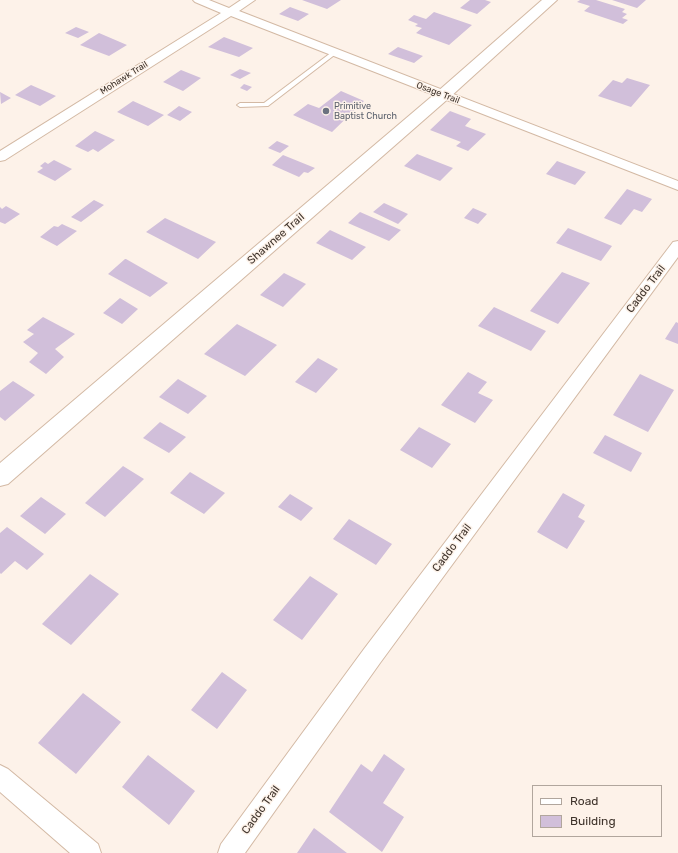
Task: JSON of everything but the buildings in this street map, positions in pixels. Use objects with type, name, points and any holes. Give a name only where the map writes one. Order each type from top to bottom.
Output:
[{"type":"street","name":"Osage Trail","points":[[199,0],[678,186]]},
{"type":"street","name":"Mohawk Trail","points":[[0,158],[249,0]]},
{"type":"street","name":"Shawnee Trail","points":[[0,477],[443,95],[550,0]]},
{"type":"street","name":"Caddo Trail","points":[[230,853],[372,656],[678,246]]},
{"type":"street","points":[[0,777],[88,853]]},
{"type":"lane","points":[[240,105],[266,105],[334,53]]},
{"type":"place","name":"Primitive Baptist Church","points":[[326,111]]}]
